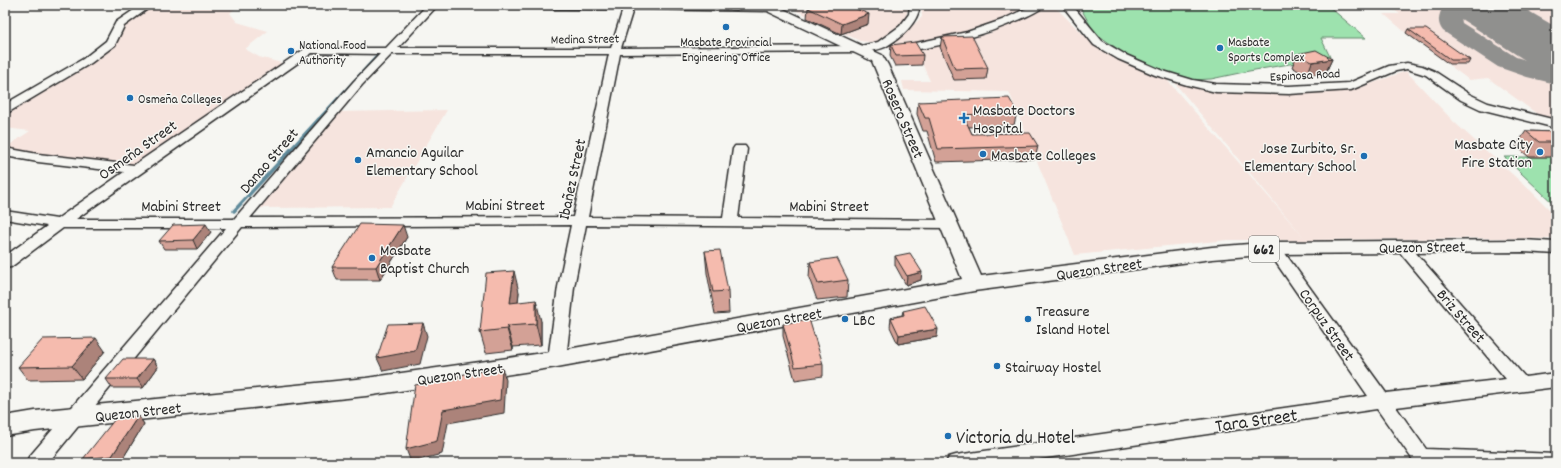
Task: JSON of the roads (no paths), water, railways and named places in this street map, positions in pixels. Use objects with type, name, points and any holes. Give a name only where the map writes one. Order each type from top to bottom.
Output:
[{"type":"main road","name":"Rosero Street","points":[[772,7],[875,50],[877,58],[882,65],[974,284]]},
{"type":"main road","name":"Quezon Street","points":[[5,426],[36,421],[366,388],[558,359],[974,284],[1212,253],[1274,248],[1524,246],[1556,248]]},
{"type":"street","points":[[5,109],[87,61],[111,43],[120,24],[148,5]]},
{"type":"street","name":"Danao Street","points":[[36,463],[358,83],[433,5]]},
{"type":"street","points":[[502,5],[772,7]]},
{"type":"street","points":[[875,50],[904,28],[914,14],[915,5]]},
{"type":"street","name":"Medina Street","points":[[310,50],[501,52],[875,50],[966,36],[1009,21],[1040,5]]},
{"type":"street","name":"Espinosa Road","points":[[1067,5],[1098,43],[1122,57],[1159,73],[1191,82],[1216,88],[1289,90],[1351,86],[1393,68],[1407,66],[1418,68],[1430,73],[1465,97],[1484,106],[1556,124]]},
{"type":"street","name":"Ibañez Street","points":[[558,359],[566,287],[615,51],[629,7]]},
{"type":"street","name":"Osmeña Street","points":[[5,263],[137,169],[310,50]]},
{"type":"street","points":[[730,222],[740,149]]},
{"type":"street","points":[[5,152],[38,158],[137,169]]},
{"type":"street","name":"Mabini Street","points":[[5,215],[61,224],[580,221],[949,224]]},
{"type":"street","name":"Briz Street","points":[[1403,247],[1521,384]]},
{"type":"street","name":"Corpuz Street","points":[[1274,248],[1421,457],[1556,462]]},
{"type":"street","name":"Tara Street","points":[[956,463],[1382,401],[1556,380]]},
{"type":"street","points":[[5,416],[36,421]]},
{"type":"waterway","points":[[318,120],[380,53]]},
{"type":"waterway","points":[[234,211],[319,119]]},
{"type":"place","name":"Masbate Provincial Engineering Office","points":[[726,27]]},
{"type":"place","name":"Masbate Sports Complex","points":[[1220,48]]},
{"type":"place","name":"National Food Authority","points":[[291,51]]},
{"type":"place","name":"Osmeña Colleges","points":[[130,98]]},
{"type":"place","name":"Masbate Doctors Hospital","points":[[964,118]]},
{"type":"place","name":"Masbate City Fire Station","points":[[1540,152]]},
{"type":"place","name":"Masbate Colleges","points":[[983,154]]},
{"type":"place","name":"Jose Zurbito, Sr. Elementary School","points":[[1364,156]]},
{"type":"place","name":"Amancio Aguilar Elementary School","points":[[358,160]]},
{"type":"place","name":"Masbate Baptist Church","points":[[372,258]]},
{"type":"place","name":"LBC","points":[[845,319]]},
{"type":"place","name":"Treasure Island Hotel","points":[[1028,319]]},
{"type":"place","name":"Stairway Hostel","points":[[997,366]]},
{"type":"place","name":"Victoria du Hotel","points":[[948,436]]}]
